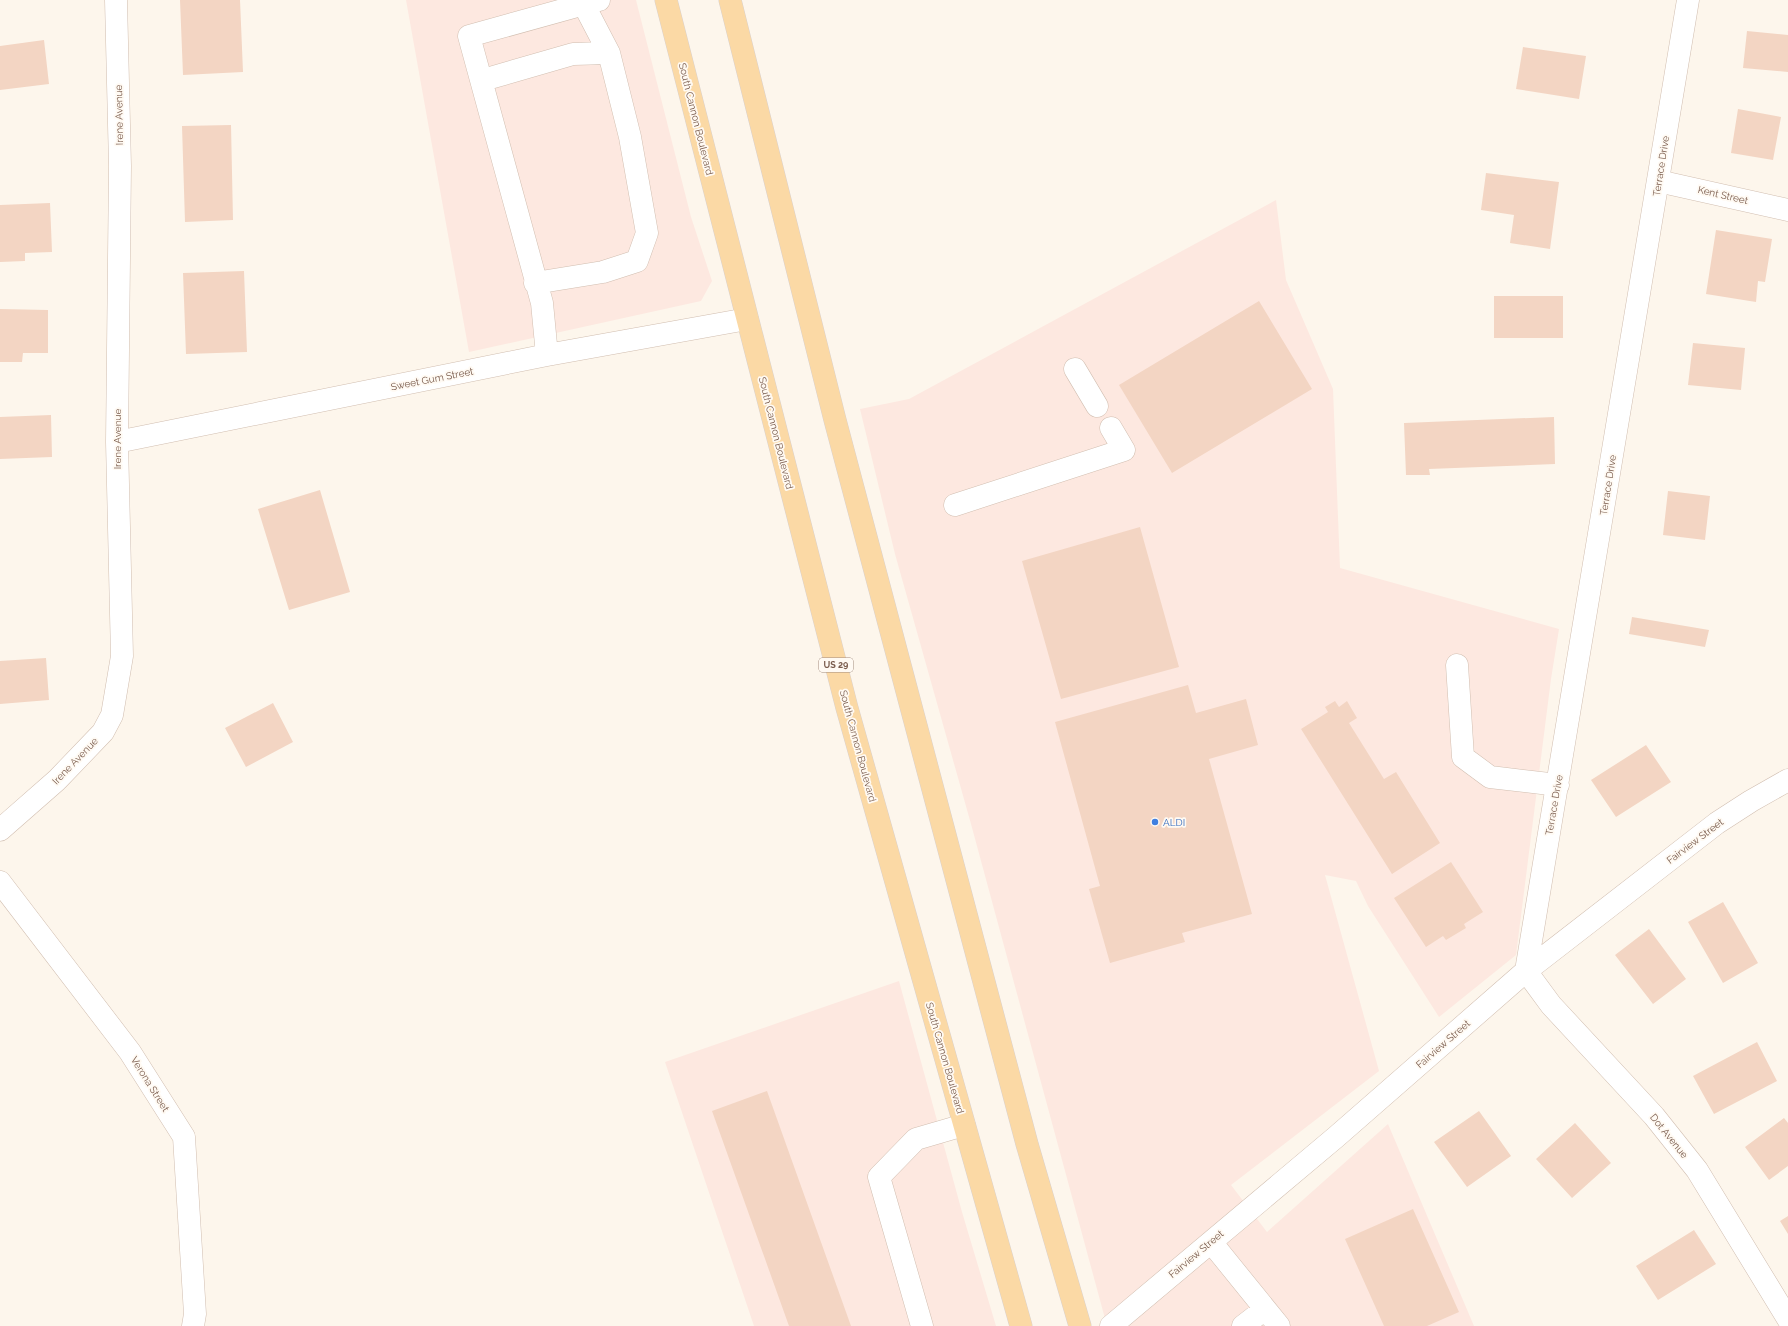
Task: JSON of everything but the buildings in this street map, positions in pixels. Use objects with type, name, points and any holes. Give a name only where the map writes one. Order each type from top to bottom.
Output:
[{"type":"main road","name":"South Cannon Boulevard","points":[[666,0],[847,708],[1021,1326]]},
{"type":"main road","points":[[730,0],[836,428],[1027,1144],[1080,1326]]},
{"type":"street","name":"Irene Avenue","points":[[0,830],[57,780],[103,732],[112,715],[122,656],[117,442],[120,166],[116,0]]},
{"type":"street","name":"Terrace Drive","points":[[1526,971],[1688,0]]},
{"type":"street","points":[[535,283],[603,272],[637,261],[647,233],[626,122],[609,53],[591,3],[470,36],[483,80],[535,283],[542,303],[547,356]]},
{"type":"street","points":[[483,80],[573,54],[609,53]]},
{"type":"street","name":"Kent Street","points":[[1658,181],[1788,210]]},
{"type":"street","name":"Sweet Gum Street","points":[[117,442],[547,356],[747,319]]},
{"type":"street","points":[[1075,369],[1098,406]]},
{"type":"street","points":[[955,505],[1124,450],[1111,428]]},
{"type":"street","points":[[1457,665],[1463,757],[1490,777],[1558,785]]},
{"type":"street","name":"Fairview Street","points":[[1111,1326],[1336,1137],[1526,971],[1717,823],[1751,801],[1788,780]]},
{"type":"street","name":"Verona Street","points":[[0,882],[130,1052],[184,1137],[195,1314],[193,1326]]},
{"type":"street","name":"Dot Avenue","points":[[1526,971],[1551,1005],[1654,1116],[1697,1170],[1788,1319]]},
{"type":"street","points":[[922,1326],[879,1177],[916,1139],[964,1125]]},
{"type":"street","points":[[1211,1242],[1279,1326]]},
{"type":"street","points":[[1243,1326],[1265,1309]]},
{"type":"shaded area","points":[[406,0],[636,0],[691,217],[712,281],[701,301],[469,352]]},
{"type":"shaded area","points":[[1276,200],[1286,280],[1333,389],[1340,568],[1559,629],[1551,679],[1516,955],[1439,1017],[1368,906],[1356,881],[1325,875],[1379,1071],[1231,1185],[1267,1232],[1388,1124],[1474,1326],[1107,1326],[971,824],[895,554],[860,409],[909,399]]},
{"type":"shaded area","points":[[899,981],[962,1212],[996,1326],[754,1326],[665,1062]]},
{"type":"place","name":"ALDI","points":[[1155,822]]}]
